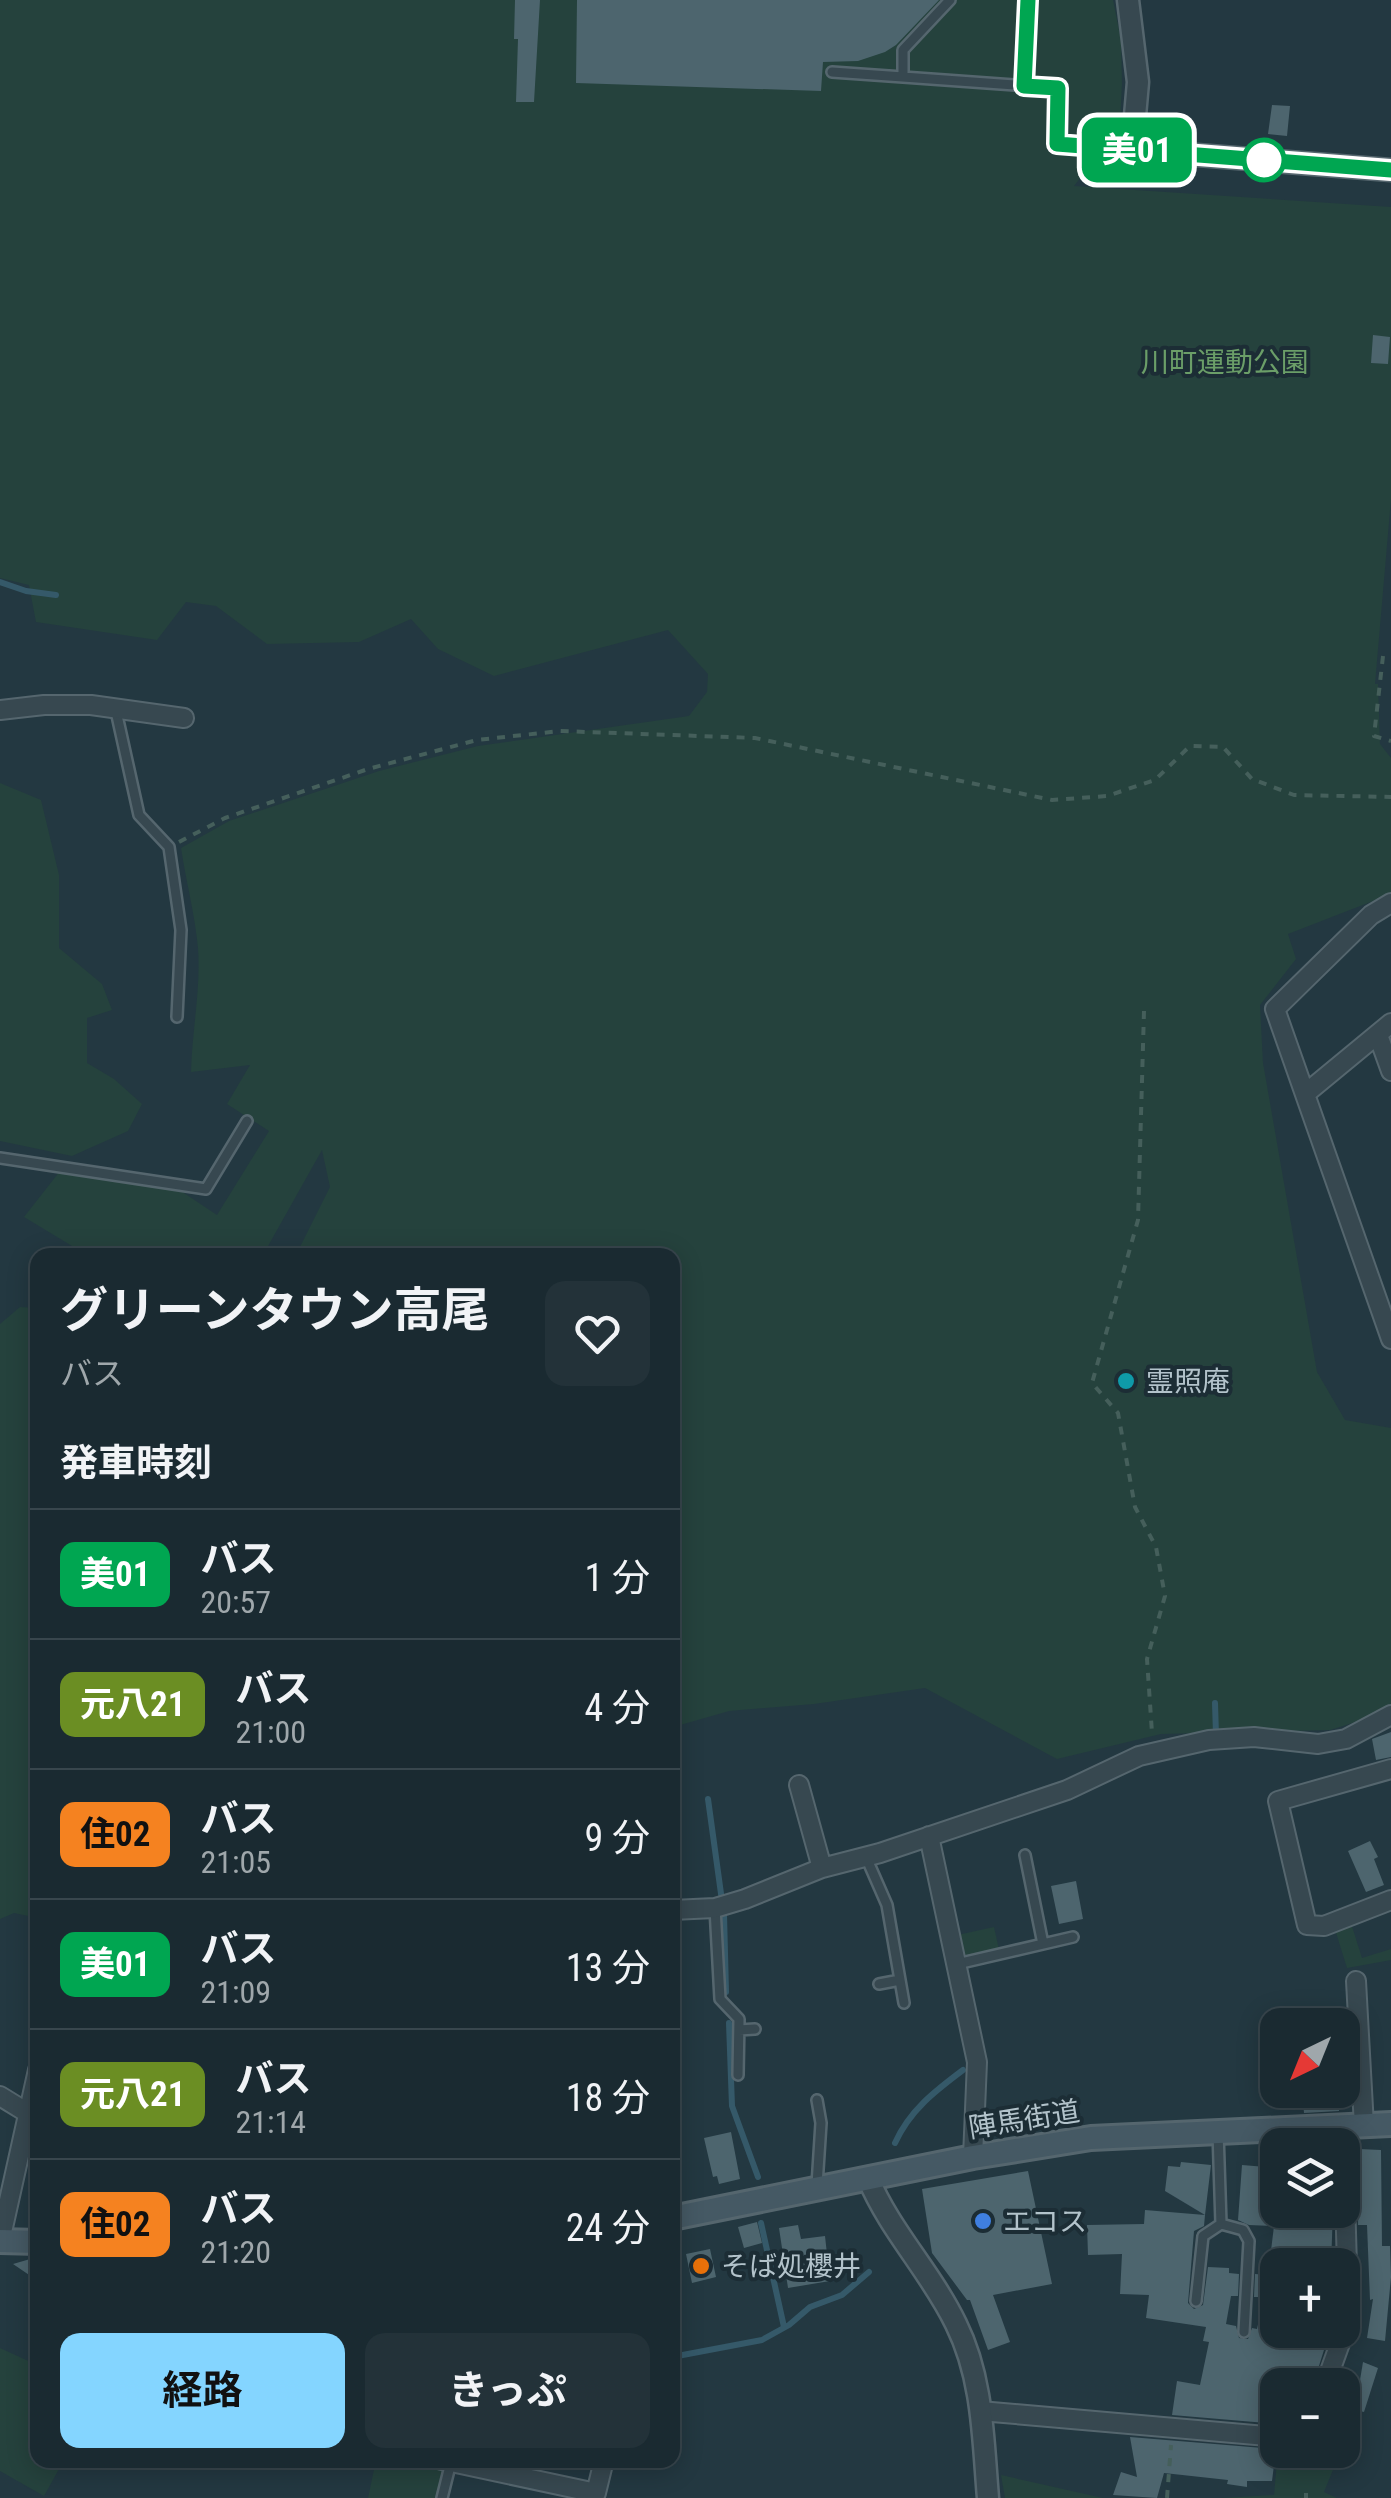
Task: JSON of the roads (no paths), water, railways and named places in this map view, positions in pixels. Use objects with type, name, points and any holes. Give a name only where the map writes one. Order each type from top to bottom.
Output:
[{"type":"main road","name":"陣馬街道","points":[[680,2216],[973,2156],[1090,2138],[1391,2124]]},
{"type":"main road","points":[[0,2241],[30,2242]]},
{"type":"street","points":[[1128,0],[1138,82],[1132,150],[1391,170]]},
{"type":"street","points":[[0,710],[92,705],[184,718]]},
{"type":"street","points":[[1391,903],[1372,915],[1274,1009],[1391,1339]]},
{"type":"street","points":[[1304,1094],[1385,1029]]},
{"type":"street","points":[[1385,1029],[1391,1071]]},
{"type":"street","points":[[680,1910],[715,1908],[745,1899],[822,1868],[1067,1790],[1139,1756],[1208,1740],[1239,1738],[1318,1744],[1346,1739],[1391,1715]]},
{"type":"street","points":[[1391,1768],[1278,1801],[1308,1925],[1324,1926],[1391,1900]]},
{"type":"street","points":[[799,1785],[822,1868]]},
{"type":"street","points":[[928,1836],[977,2062],[973,2156]]},
{"type":"street","points":[[1353,2008],[1356,1980]]},
{"type":"street","points":[[0,2096],[26,2112]]},
{"type":"street","points":[[0,2241],[30,2098]]},
{"type":"street","points":[[1331,2368],[1343,2335],[1348,2302],[1353,2108]]},
{"type":"street","points":[[868,2178],[880,2207],[954,2320],[974,2374],[988,2498]]},
{"type":"street","points":[[980,2412],[1260,2436]]},
{"type":"street","points":[[479,2468],[615,2498]]},
{"type":"street","points":[[596,2493],[602,2468]]},
{"type":"lane","points":[[903,77],[903,50],[950,0]]},
{"type":"lane","points":[[1024,86],[1028,0]]},
{"type":"lane","points":[[832,72],[1058,88],[1057,144],[1132,150]]},
{"type":"lane","points":[[116,711],[139,815],[169,847],[182,930],[177,1017]]},
{"type":"lane","points":[[0,1158],[206,1189],[248,1121]]},
{"type":"lane","points":[[1025,1855],[1043,1944]]},
{"type":"lane","points":[[866,1857],[886,1906],[904,2003]]},
{"type":"lane","points":[[715,1908],[720,1998],[739,2018],[738,2075]]},
{"type":"lane","points":[[957,1964],[1073,1937]]},
{"type":"lane","points":[[879,1984],[900,1980]]},
{"type":"lane","points":[[738,2030],[756,2029]]},
{"type":"lane","points":[[817,2100],[821,2123],[817,2188]]},
{"type":"lane","points":[[1218,2132],[1221,2224]]},
{"type":"lane","points":[[1196,2301],[1203,2236],[1221,2224],[1243,2230],[1249,2241],[1244,2332]]},
{"type":"lane","points":[[442,2498],[445,2468]]},
{"type":"waterway","points":[[0,582],[56,595]]},
{"type":"waterway","points":[[1215,1703],[1216,1735]]},
{"type":"waterway","points":[[708,1799],[722,1901]]},
{"type":"waterway","points":[[724,1914],[726,1992]]},
{"type":"waterway","points":[[729,2023],[732,2106],[758,2177]]},
{"type":"waterway","points":[[895,2143],[916,2111],[963,2070]]},
{"type":"waterway","points":[[761,2223],[784,2327]]},
{"type":"waterway","points":[[680,2355],[762,2340],[810,2307],[842,2295],[869,2272]]},
{"type":"place","name":"霊照庵","points":[[1126,1381]]},
{"type":"place","name":"エコス","points":[[983,2221]]},
{"type":"place","name":"そば処櫻井","points":[[701,2266]]},
{"type":"park label","name":"川町運動公園","points":[[1225,362]]}]
